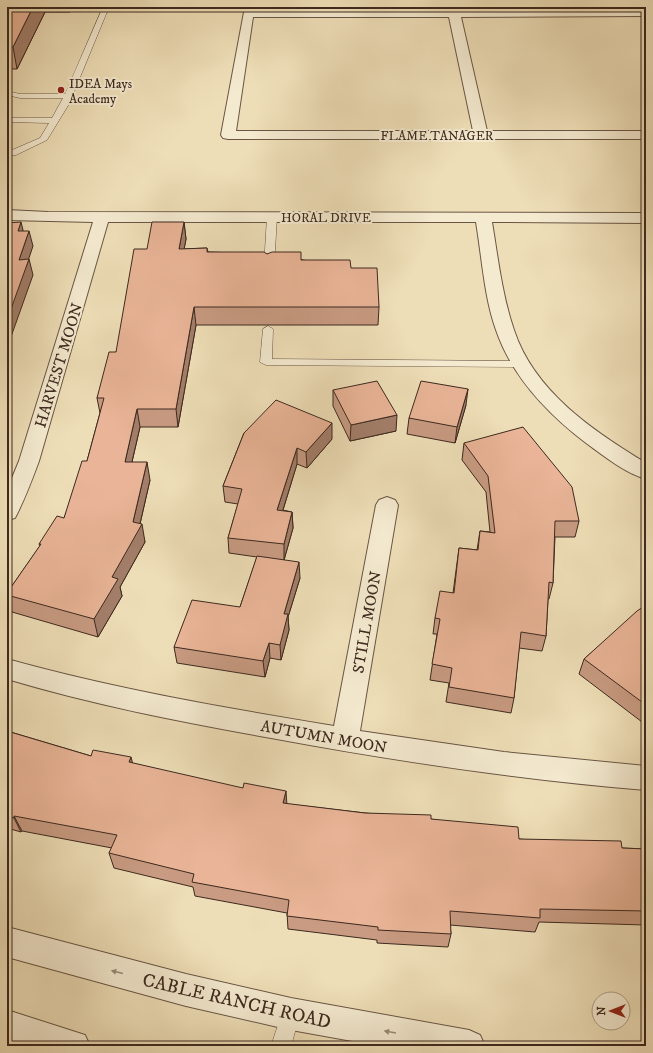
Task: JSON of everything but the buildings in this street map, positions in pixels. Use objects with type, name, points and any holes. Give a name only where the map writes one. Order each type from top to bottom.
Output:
[{"type":"street","points":[[480,134],[454,14],[646,13]]},
{"type":"street","name":"FLAME TANAGER","points":[[454,14],[248,14],[228,135],[646,135]]},
{"type":"street","name":"HORAL DRIVE","points":[[7,215],[646,218]]},
{"type":"street","name":"HARVEST MOON","points":[[7,512],[16,497],[29,461],[102,216]]},
{"type":"street","points":[[483,217],[502,320],[510,344],[522,364],[537,384],[568,417],[612,452],[646,472]]},
{"type":"street","name":"STILL MOON","points":[[345,740],[387,504]]},
{"type":"street","name":"AUTUMN MOON","points":[[7,669],[158,706],[345,740],[492,761],[646,778]]},
{"type":"street","name":"CABLE RANCH ROAD","points":[[7,942],[148,980],[291,1014],[470,1046]]},
{"type":"street","points":[[7,1026],[74,1046]]},
{"type":"lane","points":[[7,153],[13,153],[43,140],[68,96],[106,7]]},
{"type":"lane","points":[[7,93],[20,96],[68,96]]},
{"type":"lane","points":[[7,120],[55,121]]},
{"type":"lane","points":[[269,267],[272,217]]},
{"type":"lane","points":[[268,329],[266,362],[522,364]]},
{"type":"lane","points":[[281,1046],[291,1014]]},
{"type":"place","name":"IDEA Mays Academy","points":[[61,90]]}]
